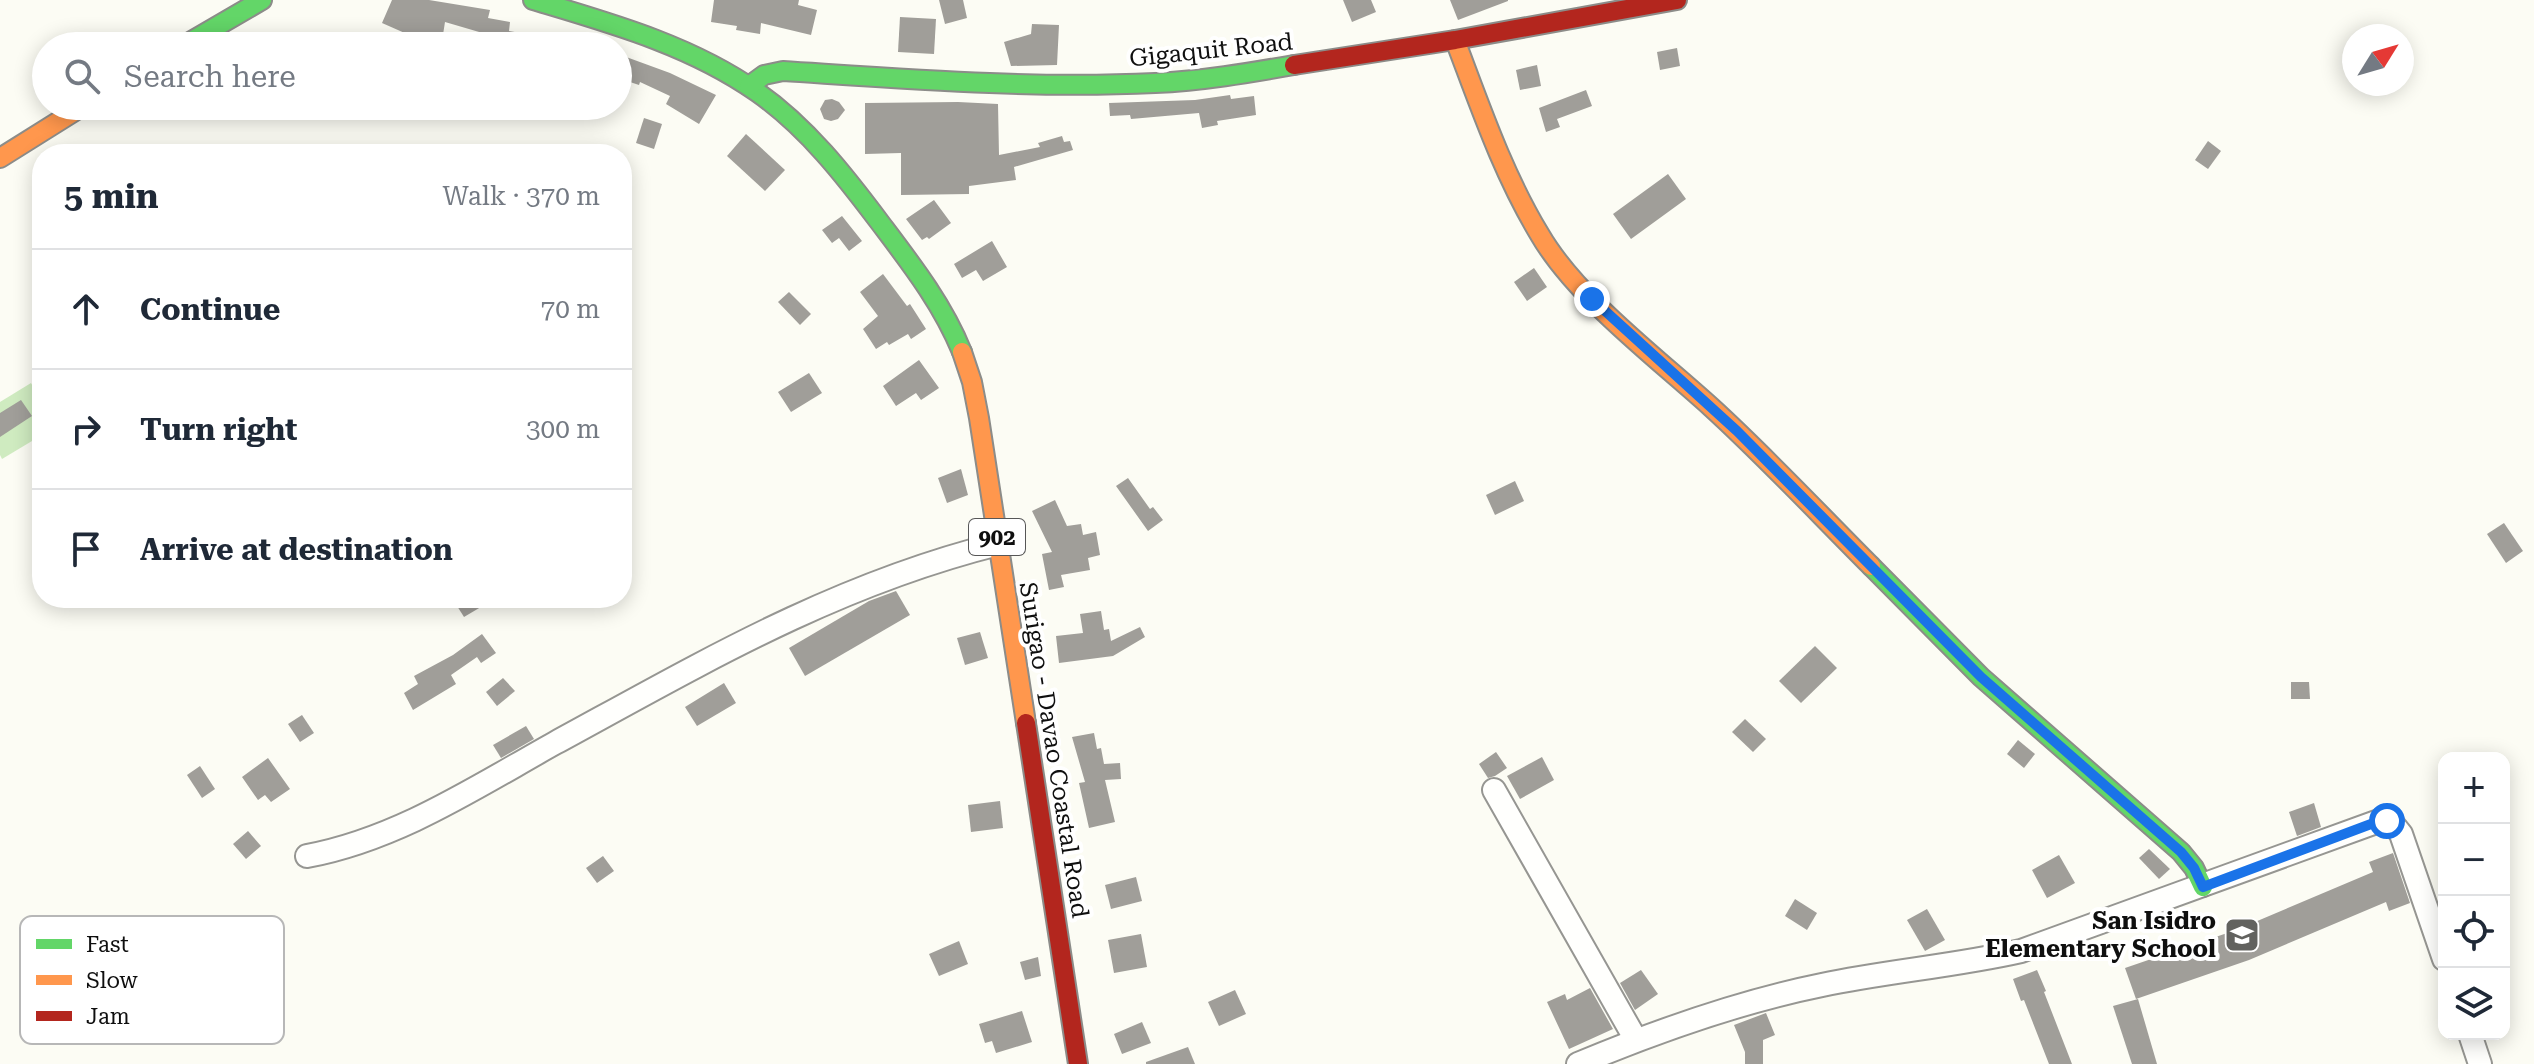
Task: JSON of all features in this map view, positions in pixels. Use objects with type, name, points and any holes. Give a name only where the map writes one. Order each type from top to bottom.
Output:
[{"type":"main road","points":[[207,32],[262,0]]},
{"type":"main road","name":"Surigao - Davao Coastal Road","points":[[533,0],[677,47],[749,86],[793,121],[844,177],[917,272],[951,327],[975,391],[1078,1064]]},
{"type":"main road","name":"Gigaquit Road","points":[[749,86],[764,75],[783,71],[993,85],[1156,83],[1221,77],[1455,40],[1677,0]]},
{"type":"main road","points":[[1455,40],[1501,159],[1540,236],[1565,271],[1737,431],[1981,677],[2181,852],[2194,868],[2203,887]]},
{"type":"main road","points":[[0,158],[61,120]]},
{"type":"street","points":[[307,856],[348,846],[407,824],[810,608],[909,570],[998,544]]},
{"type":"street","points":[[1494,790],[1636,1040]]},
{"type":"street","points":[[1578,1064],[1636,1040],[1725,1010],[1822,985],[2021,951],[2379,821],[2387,821],[2401,834],[2438,942]]},
{"type":"street","points":[[2472,1040],[2480,1064]]},
{"type":"green space","points":[[31,383],[32,441],[2,459],[0,455],[0,402]]},
{"type":"building","points":[[392,0],[429,0],[490,10],[488,18],[510,22],[509,31],[515,32],[479,32],[445,22],[443,32],[402,32],[382,23]]},
{"type":"building","points":[[714,0],[799,0],[798,5],[817,10],[811,35],[761,23],[760,34],[711,22]]},
{"type":"building","points":[[939,0],[963,0],[967,18],[945,24]]},
{"type":"building","points":[[1343,0],[1371,0],[1376,12],[1352,22]]},
{"type":"building","points":[[1450,0],[1508,0],[1508,1],[1458,20]]},
{"type":"building","points":[[900,17],[936,19],[934,54],[898,52]]},
{"type":"building","points":[[1032,24],[1059,25],[1057,65],[1011,66],[1004,42],[1031,34]]},
{"type":"building","points":[[1677,48],[1680,66],[1660,70],[1657,52]]},
{"type":"building","points":[[632,59],[716,95],[699,124],[666,104],[670,96],[640,82],[639,85],[632,83]]},
{"type":"building","points":[[1537,65],[1541,86],[1520,90],[1516,70]]},
{"type":"building","points":[[1586,90],[1592,106],[1557,119],[1560,127],[1546,132],[1539,108]]},
{"type":"building","points":[[1230,95],[1231,99],[1254,96],[1256,115],[1217,121],[1218,125],[1202,128],[1199,113],[1131,119],[1130,115],[1110,116],[1109,103],[1195,100]]},
{"type":"building","points":[[832,99],[845,110],[838,119],[831,121],[824,119],[820,109],[825,100]]},
{"type":"building","points":[[865,103],[998,104],[999,155],[1040,147],[1038,143],[1062,136],[1064,142],[1070,141],[1073,150],[1014,167],[1016,180],[969,186],[969,194],[901,195],[901,153],[865,154]]},
{"type":"building","points":[[644,118],[662,124],[654,149],[636,143]]},
{"type":"building","points":[[746,134],[785,170],[765,191],[727,156]]},
{"type":"building","points":[[2208,141],[2221,151],[2208,169],[2195,160]]},
{"type":"building","points":[[1668,174],[1686,199],[1631,239],[1613,214]]},
{"type":"building","points":[[934,200],[951,223],[929,239],[922,240],[906,219]]},
{"type":"building","points":[[842,216],[862,241],[849,251],[839,238],[832,243],[822,230]]},
{"type":"building","points":[[992,241],[1007,267],[983,281],[976,270],[962,278],[954,264]]},
{"type":"building","points":[[1534,268],[1547,287],[1527,301],[1514,282]]},
{"type":"building","points":[[883,274],[907,306],[910,304],[926,329],[911,339],[908,334],[876,349],[863,329],[878,316],[860,292]]},
{"type":"building","points":[[789,292],[811,314],[800,325],[778,302]]},
{"type":"building","points":[[919,360],[939,388],[921,400],[916,393],[896,406],[883,386]]},
{"type":"building","points":[[809,373],[822,393],[791,412],[778,392]]},
{"type":"building","points":[[21,400],[32,416],[0,437],[0,413]]},
{"type":"building","points":[[961,469],[968,495],[947,503],[938,478]]},
{"type":"building","points":[[1128,478],[1150,509],[1153,507],[1163,520],[1148,531],[1116,486]]},
{"type":"building","points":[[1515,481],[1524,501],[1495,515],[1486,495]]},
{"type":"building","points":[[1055,500],[1067,526],[1081,524],[1083,535],[1096,532],[1100,555],[1088,558],[1090,570],[1061,575],[1064,587],[1049,590],[1042,554],[1052,552],[1032,511]]},
{"type":"building","points":[[2504,523],[2523,551],[2506,563],[2487,534]]},
{"type":"building","points":[[896,591],[910,615],[805,676],[789,648],[869,601]]},
{"type":"building","points":[[458,608],[479,608],[464,617]]},
{"type":"building","points":[[1101,611],[1104,630],[1109,629],[1111,641],[1140,627],[1145,637],[1113,656],[1059,663],[1056,636],[1083,633],[1080,614]]},
{"type":"building","points":[[980,632],[988,658],[965,665],[957,638]]},
{"type":"building","points":[[482,634],[496,653],[481,663],[477,657],[451,675],[456,684],[413,710],[404,693],[418,684],[414,676],[453,655]]},
{"type":"building","points":[[1815,646],[1837,668],[1801,703],[1779,681]]},
{"type":"building","points":[[503,678],[515,691],[497,706],[486,692]]},
{"type":"building","points":[[2291,682],[2309,682],[2310,699],[2291,699]]},
{"type":"building","points":[[724,683],[736,703],[697,726],[685,707]]},
{"type":"building","points":[[302,715],[314,733],[300,742],[288,724]]},
{"type":"building","points":[[1745,719],[1766,739],[1753,752],[1732,732]]},
{"type":"building","points":[[526,726],[534,739],[501,758],[493,745]]},
{"type":"building","points":[[1094,733],[1104,764],[1120,763],[1121,779],[1105,780],[1115,822],[1089,828],[1079,783],[1085,782],[1072,737]]},
{"type":"building","points":[[2018,740],[2035,754],[2024,768],[2007,754]]},
{"type":"building","points":[[1496,752],[1507,768],[1488,778],[1479,764]]},
{"type":"building","points":[[1542,757],[1554,780],[1520,799],[1507,776]]},
{"type":"building","points":[[268,758],[290,789],[271,802],[265,795],[258,800],[242,777]]},
{"type":"building","points":[[200,766],[215,789],[202,798],[187,775]]},
{"type":"building","points":[[1000,801],[1003,828],[971,832],[968,805]]},
{"type":"building","points":[[2314,803],[2321,827],[2297,836],[2289,812]]},
{"type":"building","points":[[248,831],[261,846],[246,859],[233,844]]},
{"type":"building","points":[[2149,849],[2170,869],[2159,879],[2139,858]]},
{"type":"building","points":[[2393,853],[2410,903],[2389,911],[2386,902],[2249,960],[2136,999],[2125,968],[2236,930],[2373,872],[2369,862]]},
{"type":"building","points":[[2059,855],[2075,883],[2047,898],[2032,870]]},
{"type":"building","points":[[603,856],[614,871],[597,883],[586,868]]},
{"type":"building","points":[[1136,877],[1142,901],[1111,909],[1105,885]]},
{"type":"building","points":[[1795,899],[1817,913],[1807,930],[1785,916]]},
{"type":"building","points":[[1927,909],[1945,940],[1925,951],[1907,920]]},
{"type":"building","points":[[1141,934],[1147,967],[1114,973],[1108,940]]},
{"type":"building","points":[[959,941],[968,964],[939,976],[929,954]]},
{"type":"building","points":[[1038,957],[1041,976],[1025,980],[1020,962]]},
{"type":"building","points":[[1641,970],[1658,994],[1635,1010],[1620,983]]},
{"type":"building","points":[[2037,970],[2072,1064],[2049,1064],[2024,1000],[2021,1001],[2013,979]]},
{"type":"building","points":[[1590,988],[1613,1029],[1569,1049],[1547,1002],[1565,994],[1567,1000]]},
{"type":"building","points":[[1235,990],[1246,1014],[1219,1026],[1208,1002]]},
{"type":"building","points":[[2138,999],[2157,1064],[2132,1064],[2113,1006]]},
{"type":"building","points":[[1022,1011],[1032,1042],[996,1053],[992,1041],[985,1043],[979,1024]]},
{"type":"building","points":[[1766,1013],[1775,1035],[1763,1040],[1763,1064],[1745,1064],[1745,1052],[1734,1025]]},
{"type":"building","points":[[1142,1022],[1151,1043],[1122,1054],[1114,1034]]},
{"type":"building","points":[[1188,1047],[1195,1064],[1146,1064],[1146,1062]]},
{"type":"traffic: fast","points":[[207,32],[262,0]]},
{"type":"traffic: fast","points":[[533,0],[677,48],[731,75],[775,106],[824,153],[867,206],[926,286],[962,352]]},
{"type":"traffic: fast","points":[[749,86],[764,75],[783,71],[969,82],[1108,85],[1190,80],[1294,65]]},
{"type":"traffic: fast","points":[[1871,566],[1981,677],[2181,852],[2194,868],[2203,887]]},
{"type":"traffic: slow","points":[[1455,40],[1503,164],[1555,258],[1596,304],[1732,426],[1871,566]]},
{"type":"traffic: slow","points":[[0,158],[61,120]]},
{"type":"traffic: slow","points":[[962,352],[979,418],[1026,723]]},
{"type":"traffic: jam","points":[[1294,65],[1677,0]]},
{"type":"traffic: jam","points":[[1026,723],[1078,1064]]},
{"type":"place","name":"San Isidro Elementary School","points":[[2242,935]]},
{"type":"route","points":[[1592,299],[1737,431],[1981,677],[2181,852],[2194,868],[2203,887],[2379,821],[2387,821]]}]
